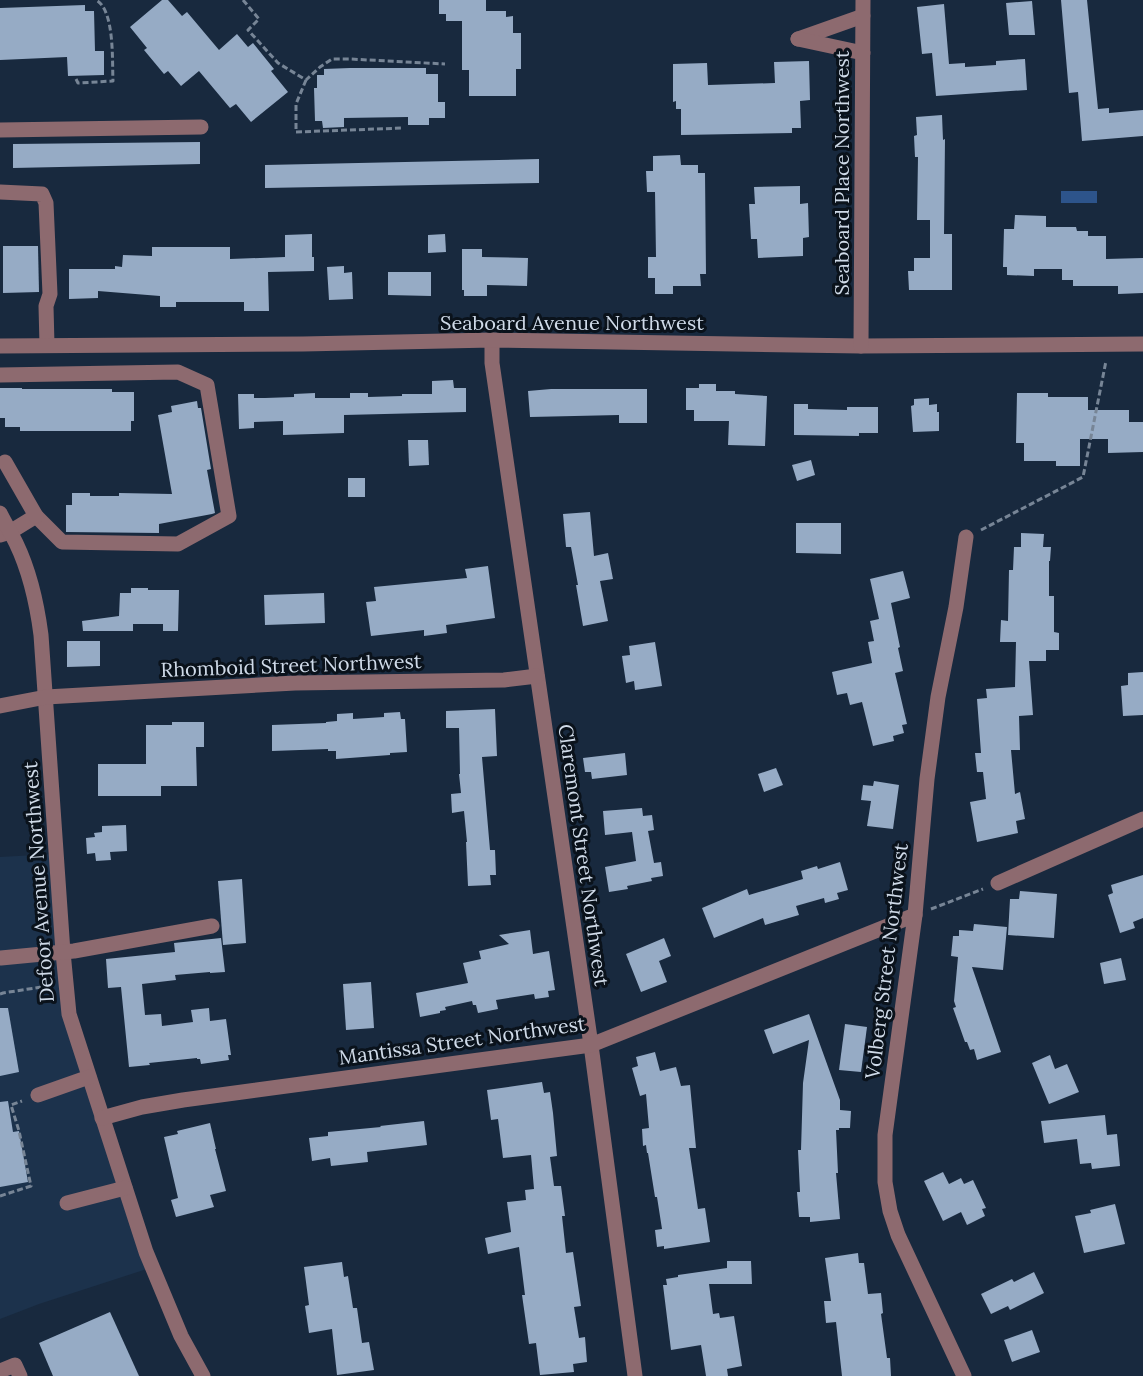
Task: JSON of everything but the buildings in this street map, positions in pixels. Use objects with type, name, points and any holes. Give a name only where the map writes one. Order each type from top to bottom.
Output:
[{"type":"street","name":"Seaboard Place Northwest","points":[[861,346],[863,8]]},
{"type":"street","points":[[863,8],[798,39],[863,53]]},
{"type":"street","points":[[0,130],[201,127]]},
{"type":"street","points":[[0,192],[42,194],[46,203],[50,294],[46,306],[47,345]]},
{"type":"street","name":"Seaboard Avenue Northwest","points":[[0,346],[492,340],[861,346],[1143,344]]},
{"type":"street","name":"Claremont Street Northwest","points":[[492,340],[492,363],[591,1045],[635,1376]]},
{"type":"street","points":[[164,344],[165,372]]},
{"type":"street","points":[[0,375],[178,372],[207,385],[229,516],[178,544],[62,542],[36,516],[5,462]]},
{"type":"street","name":"Defoor Avenue Northwest","points":[[0,513],[5,533],[17,544],[29,574],[41,635],[69,1014],[146,1252],[181,1336],[203,1376]]},
{"type":"street","points":[[5,533],[36,516]]},
{"type":"street","name":"Volberg Street Northwest","points":[[964,1376],[898,1235],[890,1211],[885,1182],[885,1135],[915,915],[936,708],[956,607],[966,537]]},
{"type":"street","name":"Rhomboid Street Northwest","points":[[0,706],[46,698],[295,682],[504,680],[537,676]]},
{"type":"street","points":[[998,883],[1143,819]]},
{"type":"street","name":"Mantissa Street Northwest","points":[[102,1118],[142,1107],[183,1100],[591,1045],[915,915]]},
{"type":"street","points":[[1,958],[63,952],[212,926]]},
{"type":"street","points":[[38,1095],[89,1077]]},
{"type":"street","points":[[67,1203],[125,1188]]},
{"type":"street","points":[[0,1371],[15,1365],[20,1376]]},
{"type":"path","points":[[76,79],[78,83],[113,81],[110,25],[101,3],[96,0]]},
{"type":"path","points":[[243,0],[259,19],[249,30],[278,63],[306,80]]},
{"type":"path","points":[[404,128],[296,132],[296,104],[306,80],[332,59],[445,64]]},
{"type":"path","points":[[966,537],[1083,477],[1109,344]]},
{"type":"path","points":[[915,915],[998,883]]},
{"type":"path","points":[[0,994],[48,986]]},
{"type":"path","points":[[0,1196],[31,1186],[11,1105],[38,1095]]},
{"type":"shaded area","points":[[54,854],[69,1014],[153,1267],[0,1319],[0,857]]},
{"type":"water","points":[[1061,191],[1097,191],[1097,203],[1061,203]]}]
